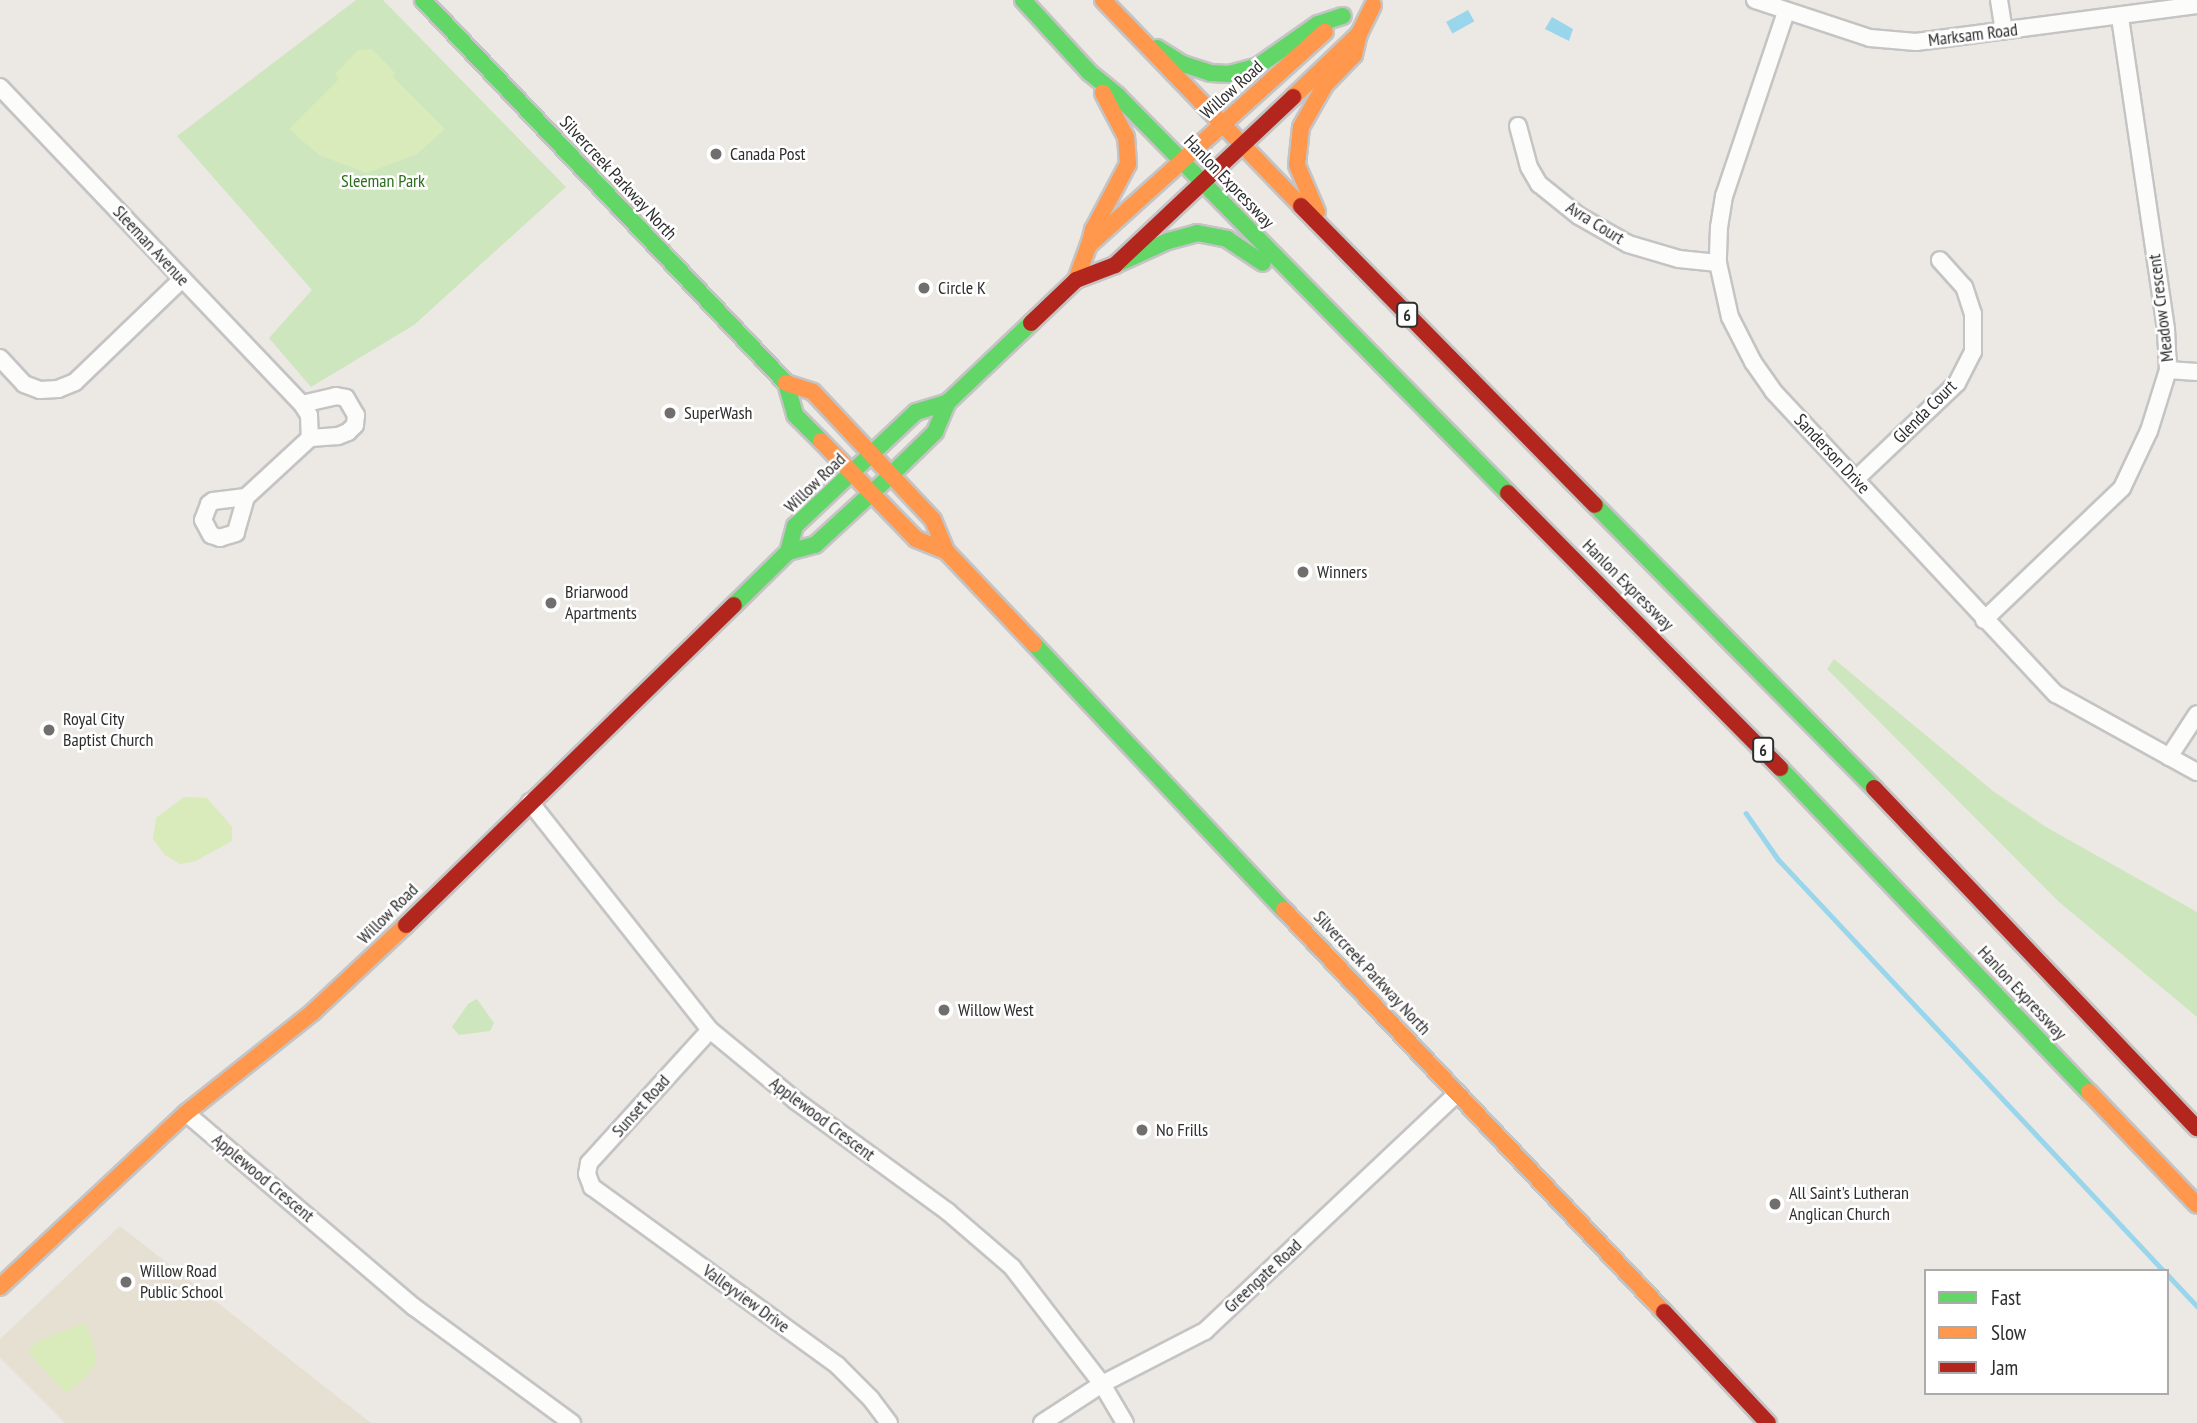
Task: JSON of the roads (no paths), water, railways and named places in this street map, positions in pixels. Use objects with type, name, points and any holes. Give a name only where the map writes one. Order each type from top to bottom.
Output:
[{"type":"main road","name":"Silvercreek Parkway North","points":[[423,0],[786,383],[795,415],[916,539],[946,551]]},
{"type":"main road","name":"Hanlon Expressway","points":[[1023,0],[1090,72],[1118,96],[1781,769],[2197,1205]]},
{"type":"main road","name":"Hanlon Expressway","points":[[1103,0],[1138,35],[1153,56],[1327,234],[1848,761],[2197,1128]]},
{"type":"main road","name":"Willow Road","points":[[1076,280],[1089,245],[1343,16],[1375,2]]},
{"type":"main road","name":"Willow Road","points":[[0,1287],[186,1113],[313,1012],[788,552],[815,545],[891,475],[935,432],[948,402],[1076,280],[1115,265],[1360,34],[1375,2]]},
{"type":"main road","points":[[1138,35],[1183,64],[1210,73],[1229,74],[1258,66],[1318,24],[1343,16]]},
{"type":"main road","points":[[1327,234],[1302,183],[1296,148],[1301,127],[1325,85],[1354,55],[1360,34]]},
{"type":"main road","points":[[1089,245],[1093,230],[1128,164],[1126,137],[1090,72]]},
{"type":"main road","points":[[1115,265],[1168,241],[1197,233],[1227,239],[1256,257],[1293,290],[1321,301]]},
{"type":"main road","name":"Silvercreek Parkway North","points":[[786,383],[813,392],[872,454],[933,520],[946,551],[1768,1423]]},
{"type":"main road","name":"Willow Road","points":[[788,552],[795,526],[916,412],[948,402]]},
{"type":"street","name":"Marksam Road","points":[[1755,0],[1870,38],[1916,42],[2197,5]]},
{"type":"street","points":[[2000,0],[2004,31]]},
{"type":"street","name":"Sanderson Drive","points":[[1786,12],[1724,196],[1718,264],[1730,317],[1753,362],[1773,391],[1984,620],[2056,694],[2197,772]]},
{"type":"street","name":"Meadow Crescent","points":[[1984,620],[2122,488],[2149,431],[2168,370],[2166,329],[2120,16]]},
{"type":"street","name":"Sleeman Avenue","points":[[0,87],[302,404]]},
{"type":"street","name":"Avra Court","points":[[1518,127],[1529,167],[1539,184],[1579,216],[1628,244],[1679,259],[1718,264]]},
{"type":"street","name":"Glenda Court","points":[[1856,479],[1957,383],[1973,352],[1973,314],[1964,287],[1940,260]]},
{"type":"street","points":[[0,358],[24,384],[40,390],[58,389],[75,382],[182,279]]},
{"type":"street","points":[[2168,370],[2197,372]]},
{"type":"street","points":[[246,497],[310,438],[338,436],[348,432],[355,425],[356,415],[346,398],[336,396],[302,404],[309,415],[310,438]]},
{"type":"street","points":[[2169,757],[2197,714]]},
{"type":"street","name":"Applewood Crescent","points":[[530,802],[710,1030],[796,1101],[948,1212],[1012,1267],[1102,1384],[1125,1423]]},
{"type":"street","name":"Sunset Road","points":[[592,1187],[587,1174],[589,1163],[710,1030]]},
{"type":"street","name":"Greengate Road","points":[[1042,1423],[1102,1384],[1205,1331],[1458,1093]]},
{"type":"street","name":"Applewood Crescent","points":[[186,1113],[414,1307],[572,1423]]},
{"type":"street","name":"Valleyview Drive","points":[[592,1187],[837,1365],[871,1399],[889,1423]]},
{"type":"water","points":[[1468,10],[1474,21],[1452,33],[1446,22]]},
{"type":"water","points":[[1552,17],[1573,29],[1569,41],[1545,29]]},
{"type":"waterway","points":[[1746,813],[1778,859],[2162,1269]]},
{"type":"waterway","points":[[2169,1276],[2197,1306]]},
{"type":"place","name":"Canada Post","points":[[716,154]]},
{"type":"place","name":"Circle K","points":[[924,288]]},
{"type":"place","name":"SuperWash","points":[[670,413]]},
{"type":"place","name":"Winners","points":[[1303,572]]},
{"type":"place","name":"Briarwood Apartments","points":[[551,603]]},
{"type":"place","name":"Royal City Baptist Church","points":[[49,730]]},
{"type":"place","name":"Willow West","points":[[944,1010]]},
{"type":"place","name":"No Frills","points":[[1142,1130]]},
{"type":"place","name":"All Saint's Lutheran Anglican Church","points":[[1775,1204]]},
{"type":"place","name":"Willow Road Public School","points":[[126,1282]]},
{"type":"park label","name":"Sleeman Park","points":[[383,181]]}]
